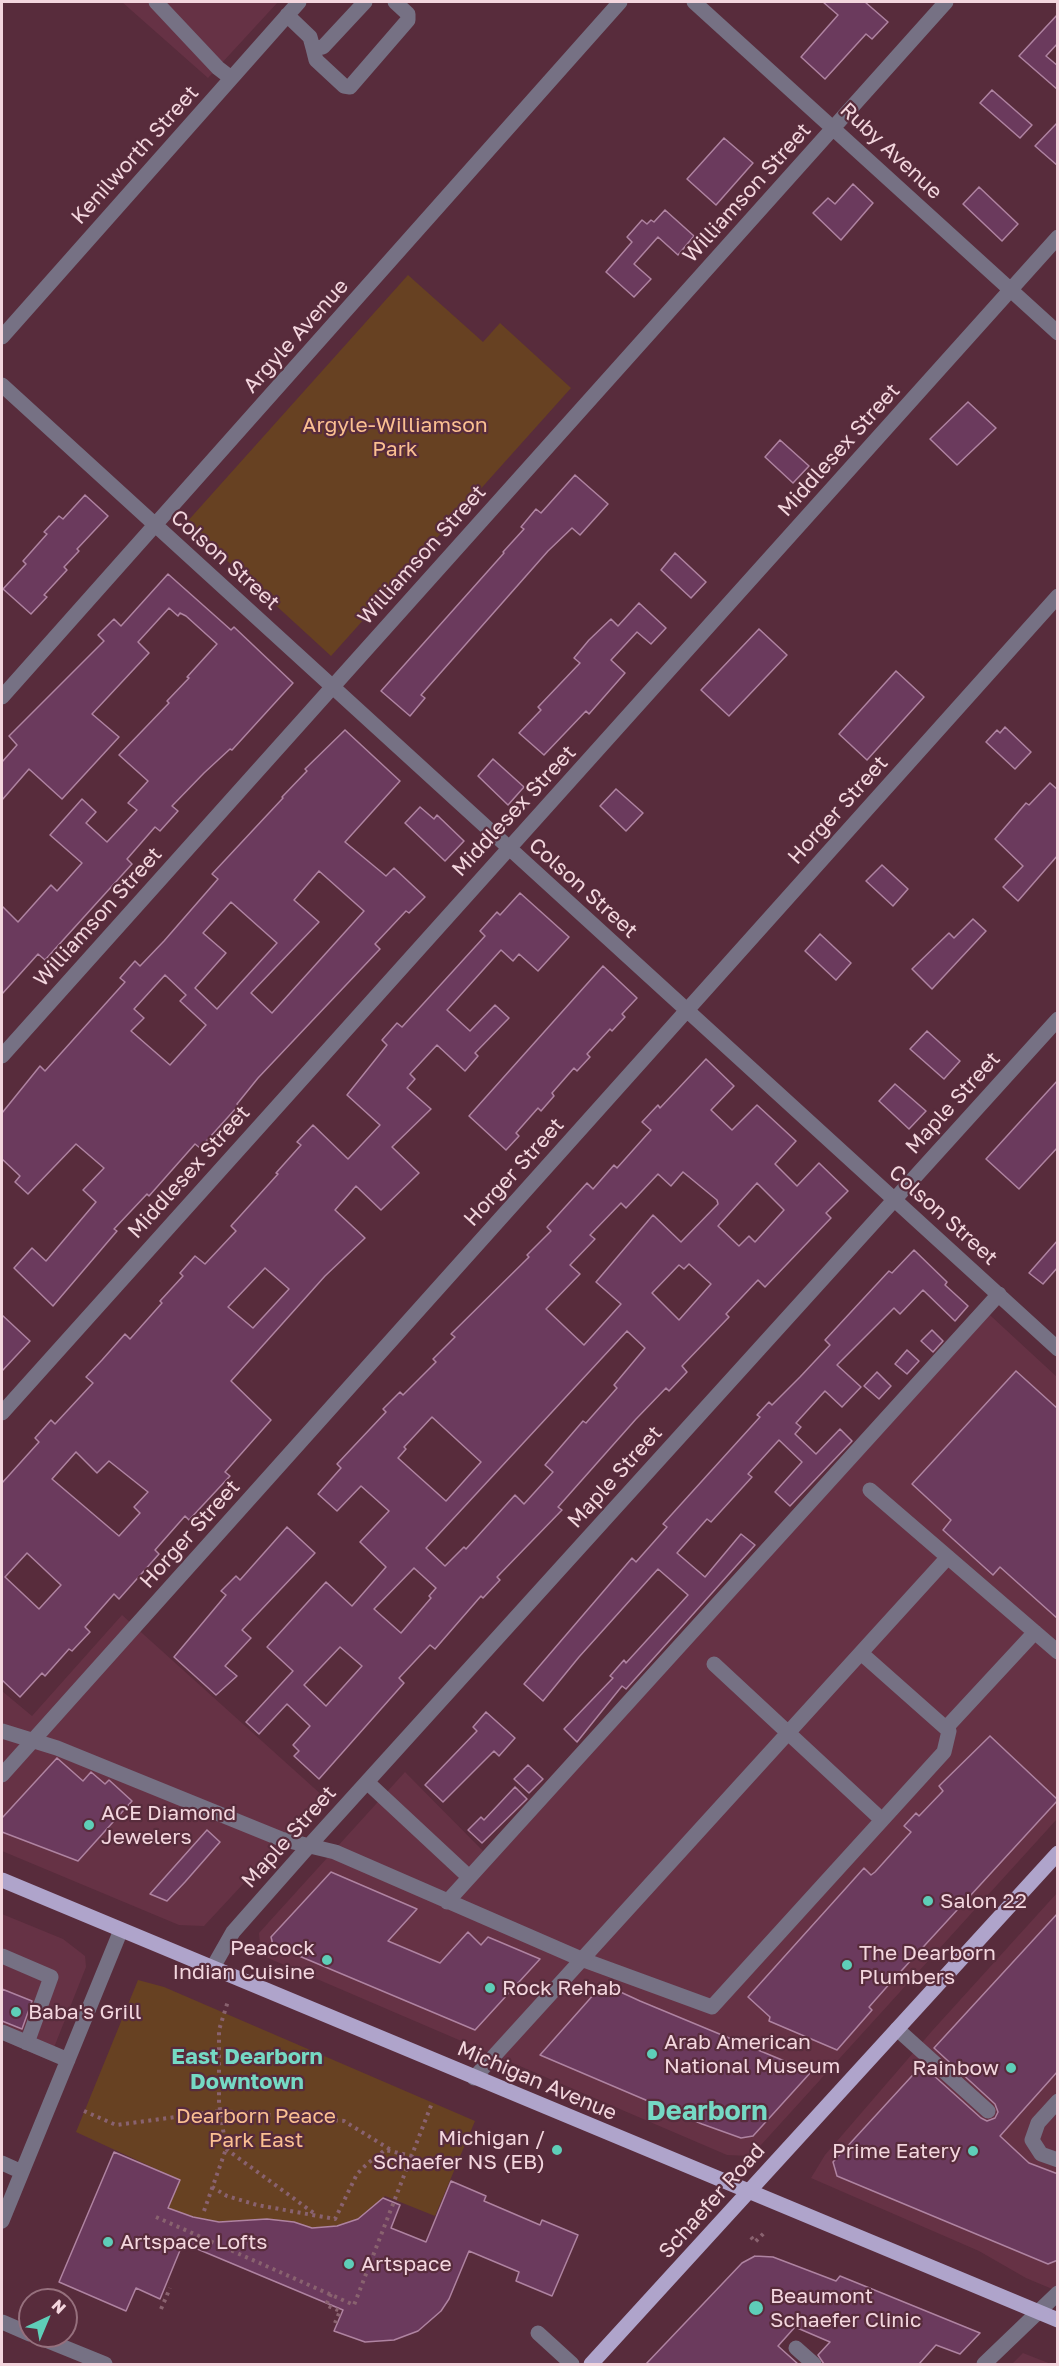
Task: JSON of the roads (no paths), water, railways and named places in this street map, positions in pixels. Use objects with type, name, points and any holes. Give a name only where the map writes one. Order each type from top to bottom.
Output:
[{"type":"main road","name":"Schaefer Road","points":[[591,2364],[1058,1853]]},
{"type":"main road","name":"Michigan Avenue","points":[[2,1880],[1058,2320]]},
{"type":"street","points":[[156,2],[218,68],[231,78]]},
{"type":"street","name":"Kenilworth Street","points":[[2,337],[299,2]]},
{"type":"street","points":[[314,48],[323,47],[331,40],[365,2]]},
{"type":"street","points":[[287,15],[310,37],[316,60],[344,86],[350,87],[408,20],[408,14],[395,2]]},
{"type":"street","name":"Argyle Avenue","points":[[2,696],[620,2]]},
{"type":"street","name":"Ruby Avenue","points":[[694,2],[1058,333]]},
{"type":"street","name":"Williamson Street","points":[[2,1056],[946,2]]},
{"type":"street","name":"Middlesex Street","points":[[2,1413],[507,847],[524,833],[1058,237]]},
{"type":"street","name":"Colson Street","points":[[2,385],[1058,1349]]},
{"type":"street","name":"Horger Street","points":[[2,1775],[1058,596]]},
{"type":"street","name":"Maple Street","points":[[212,1969],[233,1932],[308,1846],[1058,1020]]},
{"type":"street","points":[[447,1902],[999,1294]]},
{"type":"street","points":[[870,1490],[1058,1652]]},
{"type":"street","points":[[474,2078],[948,1557]]},
{"type":"street","points":[[946,1728],[1035,1632]]},
{"type":"street","points":[[2,1731],[57,1748],[281,1839],[335,1852],[581,1959],[712,2007],[944,1752],[949,1731],[861,1653]]},
{"type":"street","points":[[714,1664],[882,1820]]},
{"type":"street","points":[[367,1782],[469,1877]]},
{"type":"street","points":[[2,2221],[121,1930]]},
{"type":"street","points":[[2,1956],[51,1977],[27,2043]]},
{"type":"street","points":[[897,2029],[988,2111]]},
{"type":"street","points":[[2,2032],[68,2060]]},
{"type":"street","points":[[1058,2101],[1038,2123],[1032,2139],[1041,2154],[1058,2160]]},
{"type":"street","points":[[2,2163],[22,2172]]},
{"type":"street","points":[[984,2364],[1058,2293]]},
{"type":"street","points":[[2,2322],[18,2329]]},
{"type":"street","points":[[538,2333],[572,2364]]},
{"type":"street","points":[[66,2348],[105,2364]]},
{"type":"street","points":[[796,2348],[814,2364]]},
{"type":"place","name":"ACE Diamond Jewelers","points":[[89,1825]]},
{"type":"place","name":"Salon 22","points":[[928,1901]]},
{"type":"place","name":"Peacock Indian Cuisine","points":[[327,1960]]},
{"type":"place","name":"The Dearborn Plumbers","points":[[847,1965]]},
{"type":"place","name":"Rock Rehab","points":[[490,1988]]},
{"type":"place","name":"Baba's Grill","points":[[16,2012]]},
{"type":"place","name":"Arab American National Museum","points":[[652,2054]]},
{"type":"place","name":"Rainbow","points":[[1011,2068]]},
{"type":"place","name":"Michigan / Schaefer NS (EB)","points":[[557,2150]]},
{"type":"place","name":"Prime Eatery","points":[[973,2151]]},
{"type":"place","name":"Artspace Lofts","points":[[108,2242]]},
{"type":"place","name":"Artspace","points":[[349,2264]]},
{"type":"place","name":"Beaumont Schaefer Clinic","points":[[756,2308]]},
{"type":"district","name":"East Dearborn Downtown","points":[[247,2070]]},
{"type":"district","name":"Dearborn","points":[[707,2111]]},
{"type":"park label","name":"Argyle-Williamson Park","points":[[395,437]]},
{"type":"park label","name":"Dearborn Peace Park East","points":[[256,2128]]}]
